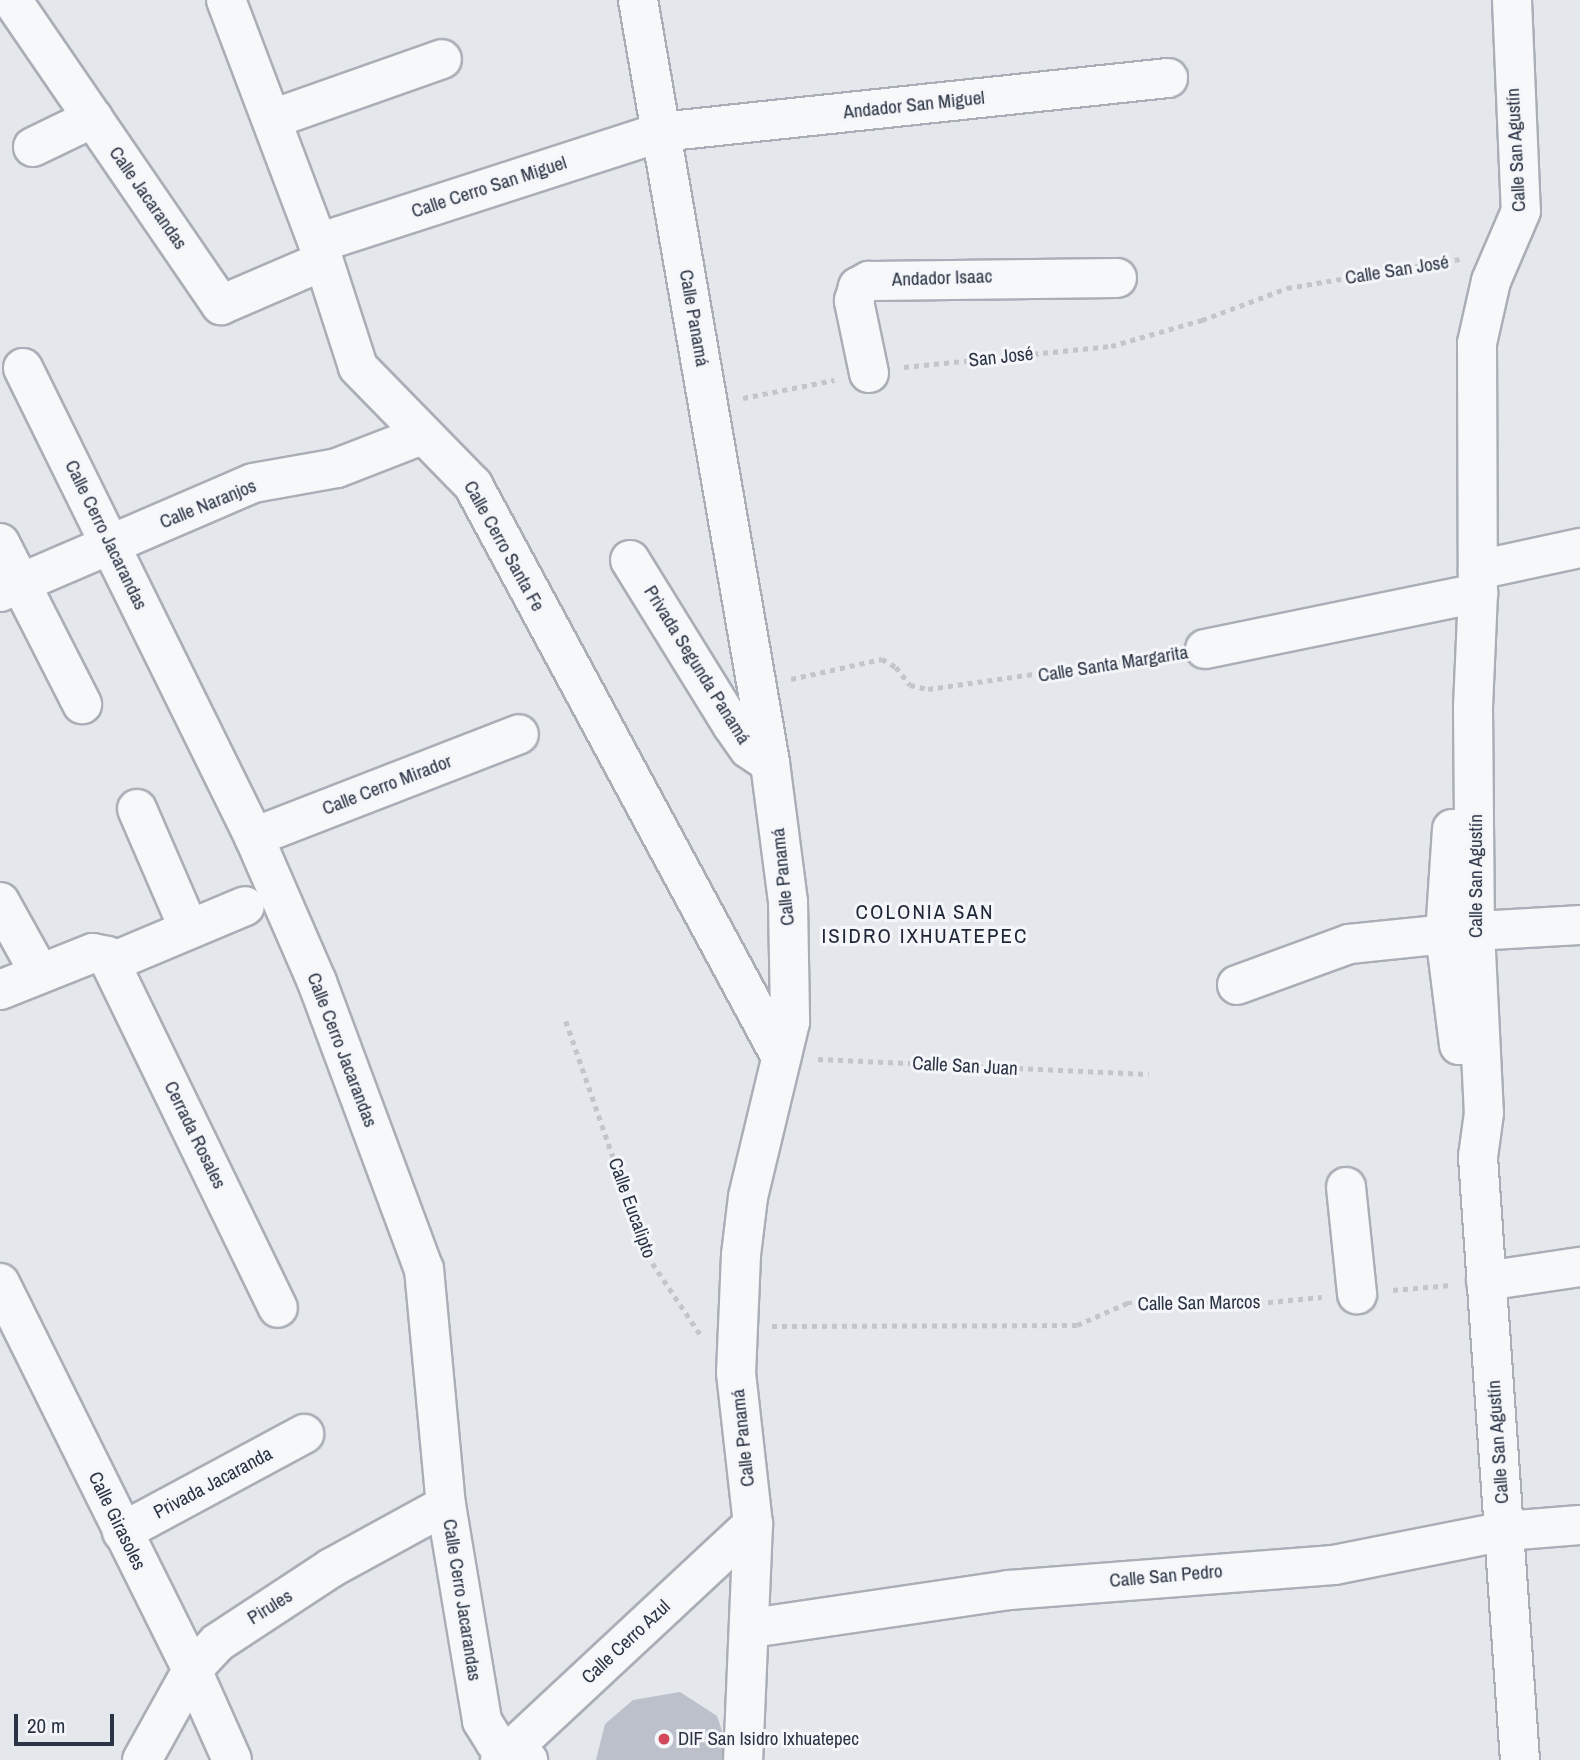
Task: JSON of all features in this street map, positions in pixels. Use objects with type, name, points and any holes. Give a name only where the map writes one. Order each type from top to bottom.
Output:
[{"type":"street","name":"Calle Jacarandas","points":[[12,0],[221,305],[320,252]]},
{"type":"street","name":"Calle Cerro Santa Fe","points":[[226,0],[320,252],[358,367],[473,485],[781,1057]]},
{"type":"street","name":"Calle Panamá","points":[[638,0],[770,763],[788,902],[792,986],[781,1057],[748,1197],[737,1326],[736,1373],[753,1524],[752,1628],[743,1760]]},
{"type":"street","name":"Calle San Agustín","points":[[1512,0],[1521,211],[1506,252],[1491,281],[1477,343],[1478,581],[1460,932],[1484,1113],[1478,1157],[1520,1760]]},
{"type":"street","points":[[272,119],[442,59]]},
{"type":"street","name":"Andador San Miguel","points":[[661,132],[1168,78]]},
{"type":"street","points":[[33,147],[93,118]]},
{"type":"street","name":"Calle Cerro San Miguel","points":[[320,252],[661,132]]},
{"type":"street","name":"Andador Isaac","points":[[869,373],[854,301],[858,287],[869,281],[1117,278]]},
{"type":"street","name":"Calle Cerro Jacarandas","points":[[23,368],[254,837],[317,982],[424,1269],[446,1505],[482,1721],[495,1742],[513,1757]]},
{"type":"street","name":"Calle Naranjos","points":[[10,587],[253,483],[337,468],[422,435]]},
{"type":"street","points":[[0,543],[10,587],[82,704]]},
{"type":"street","name":"Calle Santa Margarita","points":[[1205,649],[1478,581],[1529,558],[1580,548]]},
{"type":"street","name":"Privada Segunda Panamá","points":[[630,560],[732,725],[749,749],[770,763]]},
{"type":"street","name":"Calle Cerro Mirador","points":[[254,837],[519,733]]},
{"type":"street","points":[[136,809],[189,929]]},
{"type":"street","points":[[0,902],[40,974]]},
{"type":"street","points":[[0,990],[93,953],[112,962],[245,906]]},
{"type":"street","points":[[1237,985],[1349,943],[1460,932],[1562,927]]},
{"type":"street","name":"Cerrada Rosales","points":[[112,962],[278,1308]]},
{"type":"street","points":[[1346,1187],[1357,1294]]},
{"type":"street","points":[[1486,1281],[1580,1267]]},
{"type":"street","name":"Calle Girasoles","points":[[0,1283],[192,1670],[232,1760]]},
{"type":"street","name":"Privada Jacaranda","points":[[122,1532],[304,1434]]},
{"type":"street","name":"Pirules","points":[[142,1760],[192,1670],[239,1627],[331,1568],[446,1505]]},
{"type":"street","name":"Calle Cerro Azul","points":[[513,1757],[622,1646],[753,1524]]},
{"type":"street","name":"Calle San Pedro","points":[[752,1628],[1009,1590],[1334,1565],[1505,1531],[1580,1525]]},
{"type":"path","name":"Calle San José","points":[[1287,288],[1506,252]]},
{"type":"path","name":"San José","points":[[710,405],[869,373],[1111,346],[1202,320],[1287,288]]},
{"type":"path","name":"Calle Santa Margarita","points":[[756,686],[882,659],[896,667],[910,685],[928,689],[1205,649]]},
{"type":"path","name":"Calle Eucalipto","points":[[566,1021],[647,1255],[683,1314],[736,1373]]},
{"type":"path","name":"Calle San Juan","points":[[781,1057],[1149,1074]]},
{"type":"path","name":"Calle San Marcos","points":[[737,1326],[1077,1325],[1127,1303],[1258,1303],[1486,1281]]},
{"type":"building","name":"DIF San Isidro Ixhuatepec","points":[[680,1692],[717,1716],[732,1760],[596,1760],[605,1724],[633,1700]]},
{"type":"place","name":"DIF San Isidro Ixhuatepec","points":[[664,1739]]},
{"type":"district","name":"COLONIA SAN ISIDRO IXHUATEPEC","points":[[925,924]]}]
